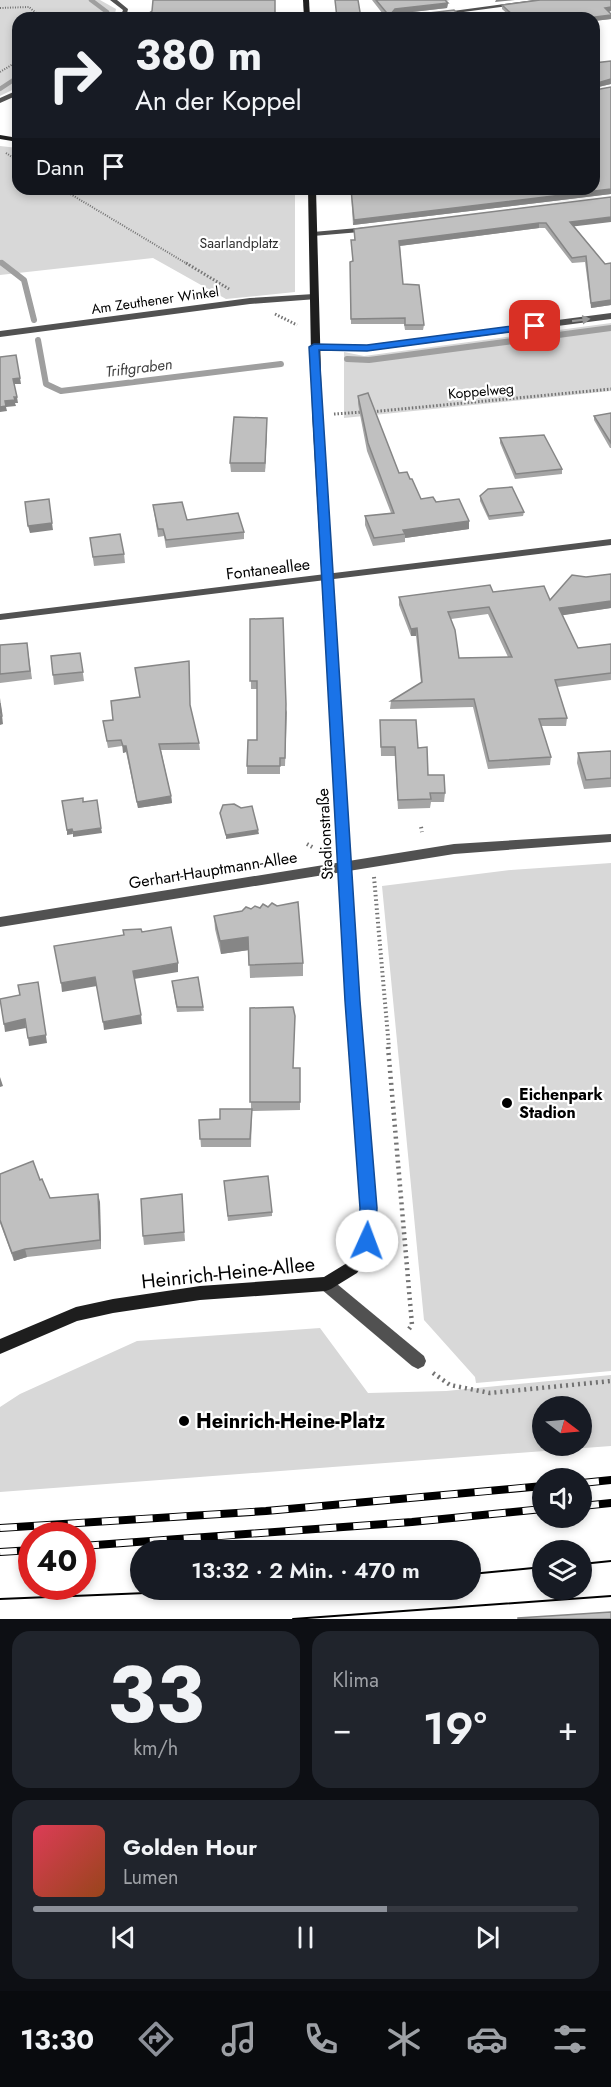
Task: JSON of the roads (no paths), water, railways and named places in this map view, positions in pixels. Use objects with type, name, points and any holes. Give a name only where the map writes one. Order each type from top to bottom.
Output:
[{"type":"street","points":[[112,0],[126,10],[125,12]]},
{"type":"street","points":[[444,12],[550,0]]},
{"type":"street","name":"Stadionstraße","points":[[312,195],[314,347],[368,1208],[367,1241],[361,1255],[352,1268],[326,1284]]},
{"type":"street","points":[[313,234],[376,228]]},
{"type":"street","name":"Am Zeuthener Winkel","points":[[0,334],[250,301],[314,297]]},
{"type":"street","points":[[314,347],[367,348],[611,316]]},
{"type":"street","name":"Fontaneallee","points":[[0,616],[611,542]]},
{"type":"street","name":"Gerhart-Hauptmann-Allee","points":[[0,922],[454,849],[611,838]]},
{"type":"street","name":"Heinrich-Heine-Allee","points":[[0,1347],[76,1314],[113,1306],[200,1293],[326,1284],[418,1361]]},
{"type":"waterway","points":[[91,0],[107,12]]},
{"type":"waterway","points":[[0,89],[12,81]]},
{"type":"waterway","name":"Triftgraben","points":[[0,262],[4,265]]},
{"type":"waterway","name":"Triftgraben","points":[[2,263],[24,280],[34,320]]},
{"type":"waterway","name":"Triftgraben","points":[[347,359],[369,360],[611,328]]},
{"type":"waterway","name":"Triftgraben","points":[[38,340],[46,384],[61,391],[281,364]]},
{"type":"tram line","points":[[592,1563],[611,1561]]},
{"type":"tram line","points":[[481,1573],[532,1568]]},
{"type":"tram line","points":[[0,1599],[130,1594]]},
{"type":"tram line","points":[[293,1619],[611,1596]]},
{"type":"railway","points":[[592,1482],[611,1480]]},
{"type":"railway","points":[[0,1528],[266,1511],[532,1487]]},
{"type":"railway","points":[[592,1505],[611,1503]]},
{"type":"railway","points":[[96,1545],[412,1522],[532,1510]]},
{"type":"railway","points":[[0,1552],[18,1551]]},
{"type":"place","name":"Eichenpark Stadion","points":[[507,1103]]},
{"type":"place","name":"Heinrich-Heine-Platz","points":[[184,1421]]},
{"type":"park label","name":"Saarlandplatz","points":[[239,243]]}]
